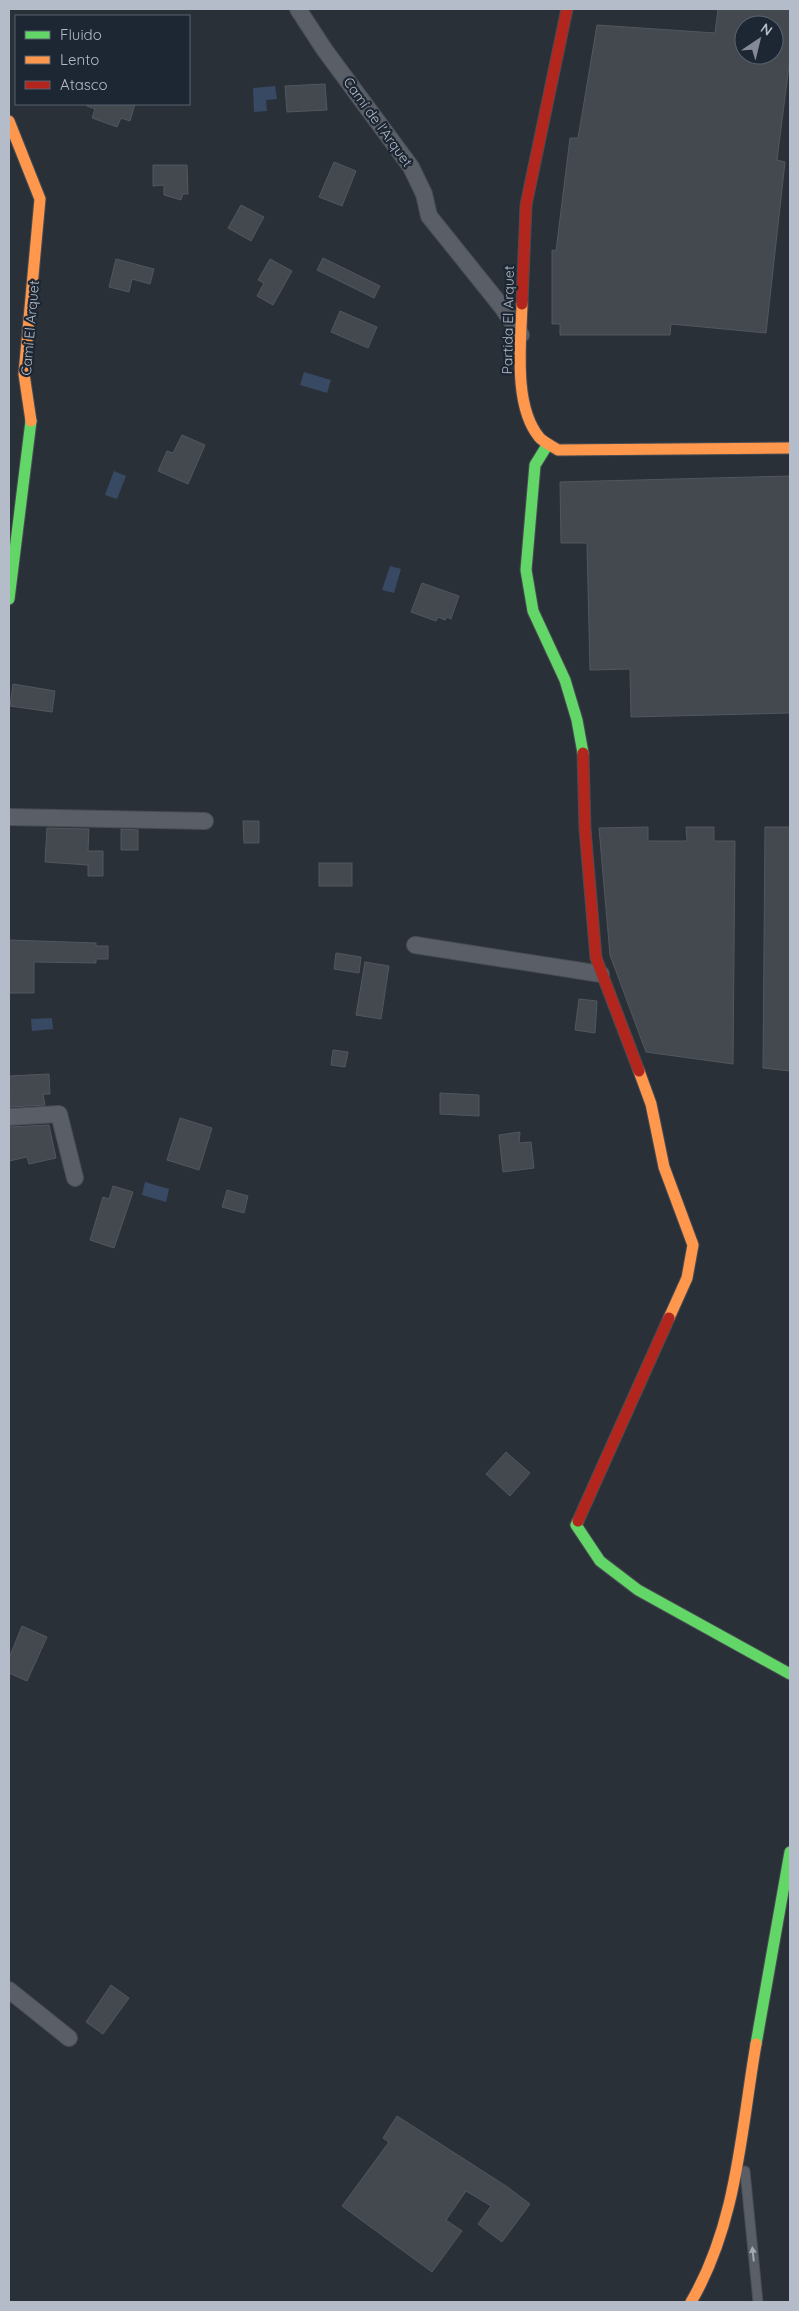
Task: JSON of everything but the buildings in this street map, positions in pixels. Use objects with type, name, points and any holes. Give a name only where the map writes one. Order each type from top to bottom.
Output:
[{"type":"street","name":"Camí de l'Arquet","points":[[298,9],[330,56],[412,167],[424,194],[429,216],[502,307],[521,335]]},
{"type":"street","name":"Partida El Arquet","points":[[548,444],[539,438],[525,410],[520,359],[526,205],[567,9]]},
{"type":"street","name":"Camí El Arquet","points":[[9,121],[40,199],[24,374],[31,424],[9,598]]},
{"type":"street","points":[[790,448],[558,450],[548,444],[535,465],[526,570],[533,611],[566,680],[577,720],[584,760],[585,830],[596,958],[651,1104],[664,1166],[692,1245],[687,1278],[576,1525],[600,1561],[638,1590],[790,1674]]},
{"type":"street","points":[[9,816],[205,821]]},
{"type":"street","points":[[415,945],[601,974]]},
{"type":"street","points":[[9,1117],[58,1114],[74,1178]]},
{"type":"street","points":[[691,2302],[706,2276],[719,2243],[741,2135],[790,1852]]},
{"type":"street","points":[[9,1990],[69,2038]]},
{"type":"lane","points":[[741,2135],[758,2302]]},
{"type":"water","points":[[275,86],[277,99],[266,100],[267,111],[254,112],[253,88]]},
{"type":"water","points":[[304,372],[331,380],[327,393],[300,385]]},
{"type":"water","points":[[114,471],[126,476],[117,499],[105,495]]},
{"type":"water","points":[[390,566],[401,569],[394,593],[382,590]]},
{"type":"water","points":[[52,1018],[53,1029],[32,1031],[31,1019]]},
{"type":"water","points":[[145,1182],[169,1189],[166,1202],[142,1195]]},
{"type":"traffic: fast","points":[[9,599],[31,421]]},
{"type":"traffic: fast","points":[[548,444],[535,465],[526,570],[533,611],[565,680],[577,720],[583,753]]},
{"type":"traffic: fast","points":[[578,1521],[576,1525],[600,1561],[638,1590],[790,1674]]},
{"type":"traffic: fast","points":[[756,2044],[790,1852]]},
{"type":"traffic: slow","points":[[9,121],[40,199],[24,374],[31,421]]},
{"type":"traffic: slow","points":[[522,304],[520,373],[525,408],[531,424],[539,437],[558,450],[790,448]]},
{"type":"traffic: slow","points":[[639,1071],[651,1104],[664,1167],[693,1245],[687,1278],[669,1318]]},
{"type":"traffic: slow","points":[[691,2302],[706,2272],[728,2209],[741,2143],[756,2044]]},
{"type":"traffic: jam","points":[[522,304],[526,205],[567,9]]},
{"type":"traffic: jam","points":[[583,753],[585,829],[596,958],[639,1071]]},
{"type":"traffic: jam","points":[[578,1521],[669,1318]]}]
